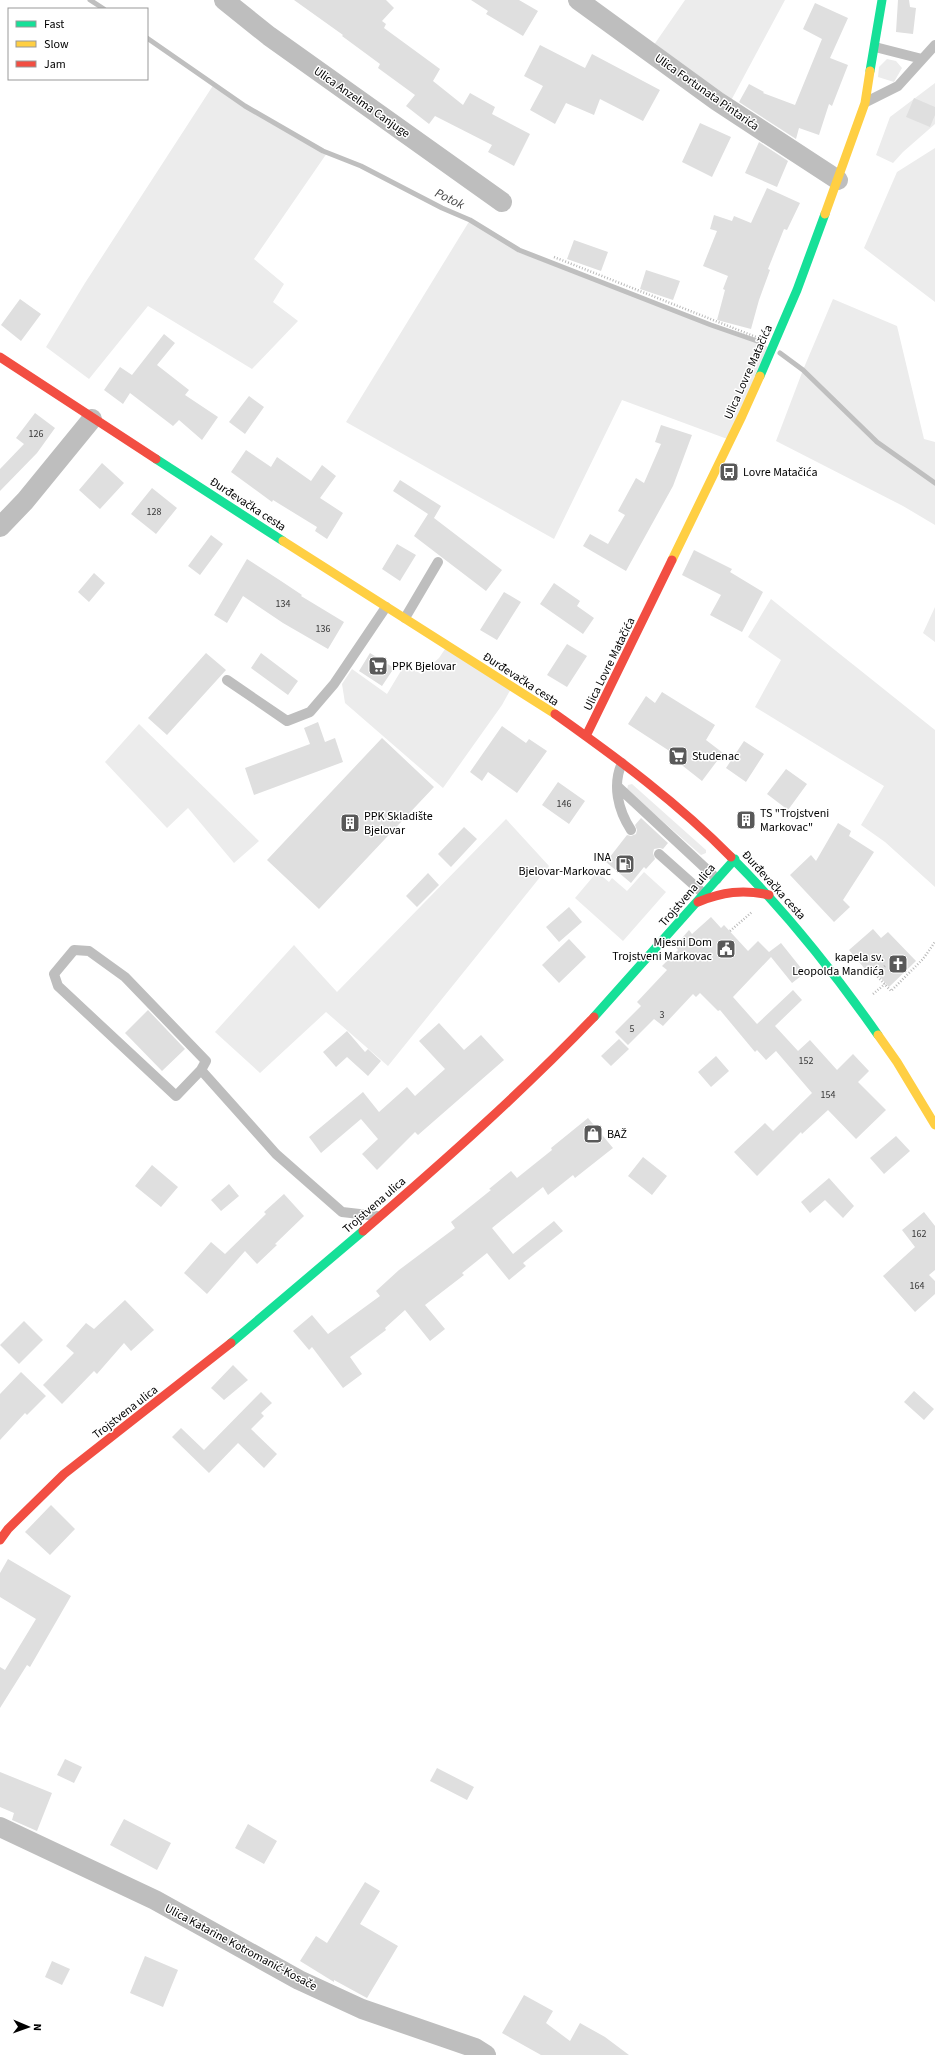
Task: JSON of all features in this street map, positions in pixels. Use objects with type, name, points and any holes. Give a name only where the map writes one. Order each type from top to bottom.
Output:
[{"type":"main road","name":"Ulica Lovre Matačića","points":[[586,736],[742,416],[797,290],[865,103],[882,0]]},
{"type":"main road","name":"Đurđevačka cesta","points":[[0,357],[92,419],[405,618],[586,736],[674,804],[735,859],[769,895],[855,1002],[897,1062],[935,1125]]},
{"type":"main road","name":"Trojstvena ulica","points":[[3,1530],[64,1474],[207,1364],[464,1144],[543,1070],[615,995],[735,859]]},
{"type":"main road","points":[[695,904],[728,891],[752,891],[769,895]]},
{"type":"street","name":"Ulica Anzelma Canjuge","points":[[224,0],[269,36],[502,202]]},
{"type":"street","name":"Ulica Fortunata Pintarića","points":[[578,0],[717,101],[838,180]]},
{"type":"street","points":[[0,527],[25,501],[92,419]]},
{"type":"street","name":"Ulica Katarine Kotromanić-Kosače","points":[[0,1827],[155,1900],[306,1983],[362,2010],[475,2048],[486,2055]]},
{"type":"lane","points":[[865,103],[898,86],[935,45]]},
{"type":"lane","points":[[875,48],[922,59]]},
{"type":"lane","points":[[405,618],[438,562]]},
{"type":"lane","points":[[227,680],[287,721],[310,712],[334,684],[386,607]]},
{"type":"lane","points":[[622,763],[617,773],[617,786],[623,817],[631,830]]},
{"type":"lane","points":[[617,786],[717,879]]},
{"type":"lane","points":[[658,854],[704,894]]},
{"type":"lane","points":[[74,950],[89,951],[125,978],[206,1061],[201,1070],[176,1096],[58,986],[54,974],[74,950]]},
{"type":"lane","points":[[201,1070],[276,1154],[342,1212],[379,1217]]},
{"type":"path","points":[[554,257],[774,344]]},
{"type":"path","points":[[730,931],[754,910]]},
{"type":"path","points":[[885,966],[876,975],[891,991],[923,959],[935,942]]},
{"type":"path","points":[[870,997],[885,984]]},
{"type":"shaded area","points":[[685,0],[785,0],[727,108],[649,52]]},
{"type":"shaded area","points":[[887,59],[896,61],[902,68],[894,82],[878,77],[879,67]]},
{"type":"shaded area","points":[[935,83],[935,124],[903,152],[893,163],[876,155],[890,117]]},
{"type":"shaded area","points":[[214,84],[245,106],[327,153],[254,259],[284,284],[273,302],[298,321],[252,369],[148,306],[89,379],[46,347],[85,283]]},
{"type":"shaded area","points":[[935,148],[935,302],[864,248],[897,172]]},
{"type":"shaded area","points":[[470,220],[519,250],[711,325],[760,342],[771,349],[730,440],[622,400],[554,539],[346,422]]},
{"type":"shaded area","points":[[833,299],[897,326],[924,439],[935,442],[935,525],[903,506],[776,441],[803,370]]},
{"type":"shaded area","points":[[771,599],[935,730],[935,887],[885,842],[861,825],[884,786],[755,707],[781,660],[748,637]]},
{"type":"shaded area","points":[[935,607],[935,642],[923,633]]},
{"type":"shaded area","points":[[447,646],[512,687],[502,705],[443,788],[345,703],[342,684],[352,669],[387,694],[405,664],[421,674],[439,658]]},
{"type":"shaded area","points":[[139,724],[259,841],[234,863],[188,808],[167,828],[105,762]]},
{"type":"shaded area","points":[[632,784],[706,850],[706,853],[701,855],[627,790],[628,785]]},
{"type":"shaded area","points":[[506,819],[549,866],[388,1066],[326,1012],[260,1073],[215,1032],[294,945],[337,992]]},
{"type":"shaded area","points":[[597,872],[609,882],[612,878],[627,891],[644,872],[666,892],[623,941],[575,898]]},
{"type":"building","points":[[294,0],[386,0],[394,8],[382,21],[386,24],[384,28],[440,69],[433,81],[463,105],[470,93],[495,107],[492,114],[530,134],[514,166],[488,152],[492,145],[435,116],[429,124],[406,106],[415,95],[378,68],[380,64]]},
{"type":"building","points":[[471,0],[519,0],[538,11],[523,36],[486,14],[488,11]]},
{"type":"building","points":[[898,0],[909,0],[910,7],[916,8],[913,34],[896,32]]},
{"type":"building","points":[[815,3],[848,18],[830,58],[848,65],[832,106],[829,104],[819,135],[799,128],[796,139],[739,102],[749,84],[764,92],[763,93],[795,105],[822,39],[803,29]]},
{"type":"building","points":[[540,45],[585,68],[592,54],[660,90],[643,121],[600,99],[594,115],[566,103],[555,124],[530,110],[543,86],[524,76]]},
{"type":"building","points":[[914,98],[935,107],[935,115],[930,127],[906,117]]},
{"type":"building","points":[[700,123],[731,137],[712,177],[682,162]]},
{"type":"building","points":[[759,142],[788,161],[777,187],[745,173]]},
{"type":"building","points":[[767,188],[800,203],[787,230],[784,229],[768,269],[770,270],[759,300],[751,329],[717,320],[725,290],[723,289],[728,276],[703,266],[717,231],[710,229],[714,215],[732,221],[734,216],[751,223]]},
{"type":"building","points":[[574,240],[608,252],[601,271],[567,259]]},
{"type":"building","points":[[646,270],[680,281],[673,300],[640,289]]},
{"type":"building","points":[[20,299],[41,314],[21,341],[1,325]]},
{"type":"building","points":[[164,334],[175,343],[157,365],[189,390],[185,395],[218,417],[202,440],[179,420],[173,426],[130,393],[123,404],[104,390],[120,367],[132,375]]},
{"type":"building","points":[[249,396],[264,407],[245,434],[229,422]]},
{"type":"building","points":[[35,413],[55,428],[37,453],[0,491],[0,469],[24,444],[16,438]]},
{"type":"building","points":[[661,425],[692,435],[673,486],[626,571],[583,546],[590,534],[608,544],[625,515],[618,511],[636,478],[644,483],[661,444],[655,442]]},
{"type":"building","points":[[246,450],[271,467],[277,457],[311,481],[322,465],[336,476],[320,498],[343,513],[327,539],[315,531],[317,527],[273,500],[272,502],[231,472]]},
{"type":"building","points":[[102,463],[124,483],[100,509],[79,490]]},
{"type":"building","points":[[400,480],[441,506],[434,518],[502,570],[486,591],[414,536],[428,514],[393,491]]},
{"type":"building","points":[[152,488],[177,508],[156,534],[131,514]]},
{"type":"building","points":[[211,535],[223,544],[200,575],[188,566]]},
{"type":"building","points":[[397,544],[416,555],[400,581],[382,569]]},
{"type":"building","points":[[694,550],[732,569],[730,572],[763,592],[742,632],[710,615],[721,595],[682,575]]},
{"type":"building","points":[[247,559],[302,595],[301,596],[344,622],[328,649],[283,623],[243,596],[227,623],[214,615]]},
{"type":"building","points":[[94,573],[105,583],[89,602],[78,592]]},
{"type":"building","points":[[554,583],[580,601],[577,606],[594,618],[583,634],[540,604]]},
{"type":"building","points":[[504,592],[521,602],[497,640],[480,630]]},
{"type":"building","points":[[567,644],[587,656],[567,687],[547,675]]},
{"type":"building","points":[[206,653],[226,670],[167,735],[148,718]]},
{"type":"building","points":[[261,653],[298,681],[288,695],[251,668]]},
{"type":"building","points":[[370,653],[394,668],[382,686],[359,671]]},
{"type":"building","points":[[662,692],[715,725],[706,740],[723,753],[702,781],[669,755],[671,752],[628,724],[646,696],[655,703]]},
{"type":"building","points":[[318,722],[325,742],[335,738],[343,762],[254,795],[245,768],[310,744],[304,728]]},
{"type":"building","points":[[502,726],[526,743],[529,739],[547,751],[517,793],[488,772],[482,781],[470,772]]},
{"type":"building","name":"PPK Skladište Bjelovar","points":[[382,738],[434,787],[319,909],[267,860]]},
{"type":"building","points":[[744,741],[764,754],[746,782],[726,768]]},
{"type":"building","points":[[786,769],[807,784],[788,810],[767,794]]},
{"type":"building","points":[[558,782],[585,801],[569,824],[542,805]]},
{"type":"building","points":[[641,818],[668,843],[663,849],[654,849],[653,853],[655,859],[646,869],[644,867],[631,883],[606,862],[627,835],[631,836],[636,834],[637,830],[635,825]]},
{"type":"building","points":[[838,823],[851,831],[849,836],[874,852],[843,900],[850,907],[834,922],[790,875],[811,855],[816,861]]},
{"type":"building","points":[[464,827],[477,839],[451,867],[438,854]]},
{"type":"building","points":[[428,873],[439,885],[417,907],[406,896]]},
{"type":"building","points":[[569,907],[582,922],[559,942],[546,927]]},
{"type":"building","points":[[711,917],[721,928],[724,925],[748,951],[758,941],[769,952],[781,943],[805,973],[792,983],[771,957],[733,997],[757,1024],[793,990],[802,1000],[775,1026],[798,1051],[810,1040],[837,1070],[853,1054],[869,1071],[858,1082],[886,1110],[856,1139],[828,1110],[802,1134],[801,1132],[757,1176],[734,1152],[765,1123],[773,1131],[812,1093],[776,1051],[766,1060],[757,1050],[755,1052],[720,1010],[718,1011],[700,993],[696,997],[693,994],[663,1026],[654,1019],[628,1045],[615,1032],[641,1006],[637,1002],[667,970],[662,966],[678,950],[675,946],[689,930],[692,934]]},
{"type":"building","points":[[873,929],[881,938],[888,932],[916,961],[889,987],[869,965],[865,969],[849,950]]},
{"type":"building","points":[[569,939],[586,957],[559,983],[542,965]]},
{"type":"building","points":[[148,1010],[185,1049],[162,1071],[125,1033]]},
{"type":"building","points":[[439,1023],[464,1050],[481,1035],[504,1060],[418,1135],[415,1132],[377,1170],[362,1154],[378,1139],[361,1119],[321,1153],[309,1137],[363,1092],[379,1112],[407,1087],[415,1096],[445,1069],[419,1041]]},
{"type":"building","points":[[347,1031],[365,1052],[368,1049],[381,1061],[368,1076],[347,1057],[336,1067],[323,1052]]},
{"type":"building","points":[[619,1039],[629,1049],[611,1066],[601,1056]]},
{"type":"building","points":[[716,1056],[729,1071],[711,1087],[698,1072]]},
{"type":"building","points":[[588,1118],[613,1148],[575,1178],[573,1175],[548,1195],[543,1187],[492,1228],[513,1254],[554,1221],[563,1231],[523,1263],[526,1266],[509,1280],[487,1253],[462,1273],[464,1275],[425,1305],[445,1329],[430,1341],[405,1310],[385,1328],[386,1330],[350,1357],[362,1374],[343,1388],[312,1347],[309,1350],[293,1331],[312,1315],[328,1334],[380,1296],[376,1291],[399,1270],[455,1228],[451,1222],[491,1190],[489,1189],[511,1171],[517,1178],[552,1150],[551,1148]]},
{"type":"building","points":[[896,1136],[910,1151],[884,1174],[870,1158]]},
{"type":"building","points":[[643,1157],[667,1176],[652,1195],[628,1176]]},
{"type":"building","points":[[152,1165],[178,1187],[161,1207],[135,1186]]},
{"type":"building","points":[[829,1178],[854,1206],[843,1218],[825,1200],[810,1213],[801,1202]]},
{"type":"building","points":[[229,1184],[239,1196],[221,1211],[211,1200]]},
{"type":"building","points":[[284,1194],[304,1216],[257,1264],[245,1251],[207,1294],[184,1273],[211,1242],[225,1254],[266,1214],[264,1212]]},
{"type":"building","points":[[924,1212],[935,1226],[935,1270],[929,1275],[935,1281],[935,1294],[915,1312],[883,1276],[915,1247],[902,1230]]},
{"type":"building","points":[[125,1300],[154,1330],[131,1351],[124,1343],[97,1374],[94,1371],[62,1404],[43,1385],[74,1353],[66,1346],[86,1323],[94,1329]]},
{"type":"building","points":[[24,1321],[43,1340],[19,1364],[0,1345]]},
{"type":"building","points":[[233,1365],[248,1380],[224,1400],[211,1388]]},
{"type":"building","points":[[21,1372],[46,1396],[27,1415],[25,1413],[0,1440],[0,1394]]},
{"type":"building","points":[[914,1391],[934,1409],[924,1420],[904,1402]]},
{"type":"building","points":[[261,1392],[272,1403],[261,1413],[264,1416],[251,1429],[277,1454],[264,1468],[238,1443],[209,1473],[172,1437],[181,1428],[204,1450]]},
{"type":"building","points":[[51,1505],[75,1529],[50,1555],[25,1532]]},
{"type":"building","points":[[8,1559],[71,1596],[30,1667],[27,1665],[0,1708],[0,1667],[5,1670],[36,1619],[0,1597],[0,1573]]},
{"type":"building","points":[[65,1759],[82,1767],[74,1783],[57,1775]]},
{"type":"building","points":[[437,1768],[474,1787],[467,1800],[430,1781]]},
{"type":"building","points":[[0,1772],[52,1793],[37,1831],[12,1820],[14,1813],[0,1807]]},
{"type":"building","points":[[124,1819],[171,1843],[157,1870],[110,1845]]},
{"type":"building","points":[[248,1824],[277,1841],[264,1864],[235,1848]]},
{"type":"building","points":[[365,1882],[380,1891],[360,1924],[398,1946],[367,1998],[334,1980],[334,1982],[300,1961],[316,1936],[327,1943]]},
{"type":"building","points":[[145,1956],[178,1970],[163,2007],[130,1993]]},
{"type":"building","points":[[52,1961],[70,1969],[62,1985],[45,1977]]},
{"type":"building","points":[[524,1995],[553,2011],[546,2023],[570,2041],[580,2023],[605,2037],[629,2055],[541,2055],[502,2033]]},
{"type":"waterway","name":"Potok","points":[[90,0],[102,8]]},
{"type":"waterway","name":"Potok","points":[[148,39],[245,106],[323,151],[361,166],[442,208],[470,220],[519,250],[711,325],[760,342]]},
{"type":"waterway","points":[[780,353],[803,370],[877,442],[935,483]]},
{"type":"traffic: fast","points":[[870,71],[882,0]]},
{"type":"traffic: fast","points":[[760,376],[797,290],[825,214]]},
{"type":"traffic: fast","points":[[156,459],[283,541]]},
{"type":"traffic: fast","points":[[731,857],[790,920],[844,988],[878,1035]]},
{"type":"traffic: fast","points":[[594,1017],[735,859]]},
{"type":"traffic: fast","points":[[231,1343],[363,1231]]},
{"type":"traffic: slow","points":[[825,214],[865,103],[870,71]]},
{"type":"traffic: slow","points":[[672,560],[760,376]]},
{"type":"traffic: slow","points":[[283,541],[555,714]]},
{"type":"traffic: slow","points":[[878,1035],[897,1062],[935,1125]]},
{"type":"traffic: jam","points":[[0,357],[156,459]]},
{"type":"traffic: jam","points":[[586,736],[672,560]]},
{"type":"traffic: jam","points":[[555,714],[646,782],[690,818],[731,857]]},
{"type":"traffic: jam","points":[[698,902],[733,892],[750,892],[769,895]]},
{"type":"traffic: jam","points":[[363,1231],[481,1127],[594,1017]]},
{"type":"traffic: jam","points":[[0,1540],[8,1529],[64,1474],[231,1343]]},
{"type":"place","name":"Lovre Matačića","points":[[729,472]]},
{"type":"place","name":"PPK Bjelovar","points":[[378,666]]},
{"type":"place","name":"Studenac","points":[[678,756]]},
{"type":"place","name":"TS \"Trojstveni Markovac\"","points":[[746,820]]},
{"type":"place","name":"PPK Skladište Bjelovar","points":[[350,823]]},
{"type":"place","name":"INA Bjelovar-Markovac","points":[[625,864]]},
{"type":"place","name":"Mjesni Dom Trojstveni Markovac","points":[[726,949]]},
{"type":"place","name":"kapela sv. Leopolda Mandića","points":[[898,964]]},
{"type":"place","name":"BAŽ","points":[[593,1134]]}]
